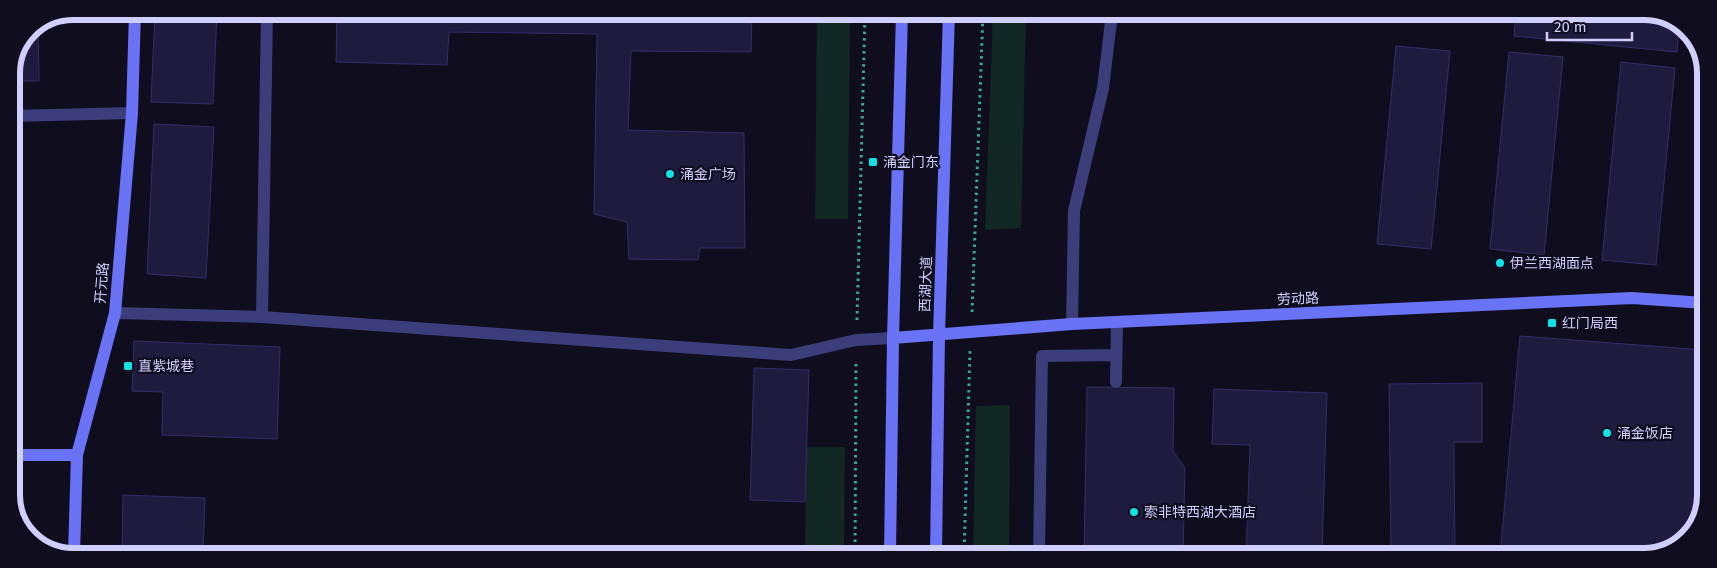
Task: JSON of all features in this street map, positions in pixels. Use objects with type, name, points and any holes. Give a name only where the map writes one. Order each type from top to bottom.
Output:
[{"type":"street","name":"开元路","points":[[74,548],[77,456],[115,313],[132,113],[135,20]]},
{"type":"street","points":[[262,317],[267,20]]},
{"type":"street","points":[[890,548],[893,338],[902,20]]},
{"type":"street","name":"西湖大道","points":[[936,548],[939,335],[949,20]]},
{"type":"street","points":[[1072,324],[1074,211],[1103,88],[1111,20]]},
{"type":"street","points":[[20,116],[132,113]]},
{"type":"street","name":"劳动路","points":[[893,338],[1072,324],[1632,298],[1697,303]]},
{"type":"street","points":[[115,313],[262,317],[792,355],[856,340],[893,338]]},
{"type":"street","points":[[1116,382],[1117,322]]},
{"type":"street","points":[[1039,548],[1042,356],[1116,355]]},
{"type":"street","points":[[20,455],[77,456]]},
{"type":"path","points":[[855,548],[856,340],[865,20]]},
{"type":"path","points":[[964,548],[983,20]]},
{"type":"green space","points":[[817,20],[850,20],[848,219],[815,219]]},
{"type":"green space","points":[[993,20],[1026,20],[1021,228],[985,230]]},
{"type":"green space","points":[[1010,405],[1009,548],[973,548],[976,406]]},
{"type":"green space","points":[[806,447],[845,447],[844,548],[805,548]]},
{"type":"building","points":[[155,20],[217,20],[213,104],[151,102]]},
{"type":"building","name":"涌金广场","points":[[337,20],[752,20],[751,52],[631,51],[628,130],[744,133],[745,248],[700,248],[698,260],[629,259],[627,222],[594,214],[597,34],[449,32],[447,65],[336,62]]},
{"type":"building","points":[[1515,20],[1651,20],[1664,24],[1678,33],[1677,52],[1514,36]]},
{"type":"building","points":[[38,33],[39,81],[20,81],[21,62],[24,53],[29,43]]},
{"type":"building","points":[[1396,46],[1450,51],[1431,249],[1377,244]]},
{"type":"building","points":[[1509,52],[1563,57],[1544,255],[1490,249]]},
{"type":"building","points":[[1621,62],[1675,68],[1656,265],[1602,260]]},
{"type":"building","points":[[154,124],[214,127],[206,278],[147,274]]},
{"type":"building","name":"涌金饭店","points":[[1520,336],[1697,349],[1697,502],[1692,519],[1684,530],[1668,543],[1651,548],[1501,548]]},
{"type":"building","points":[[134,341],[280,347],[277,439],[162,435],[163,392],[132,391]]},
{"type":"building","points":[[754,368],[809,370],[805,502],[750,500]]},
{"type":"building","points":[[1482,383],[1482,442],[1454,442],[1455,548],[1391,548],[1389,384]]},
{"type":"building","name":"索非特西湖大酒店","points":[[1087,387],[1174,388],[1173,451],[1185,468],[1183,548],[1084,548]]},
{"type":"building","points":[[1214,389],[1327,393],[1322,548],[1246,548],[1250,445],[1212,444]]},
{"type":"building","points":[[123,495],[205,498],[203,548],[122,548]]},
{"type":"place","name":"涌金门东","points":[[873,162]]},
{"type":"place","name":"涌金广场","points":[[670,174]]},
{"type":"place","name":"伊兰西湖面点","points":[[1500,263]]},
{"type":"place","name":"红门局西","points":[[1552,323]]},
{"type":"place","name":"直紫城巷","points":[[128,366]]},
{"type":"place","name":"涌金饭店","points":[[1607,433]]},
{"type":"place","name":"索非特西湖大酒店","points":[[1134,512]]}]
